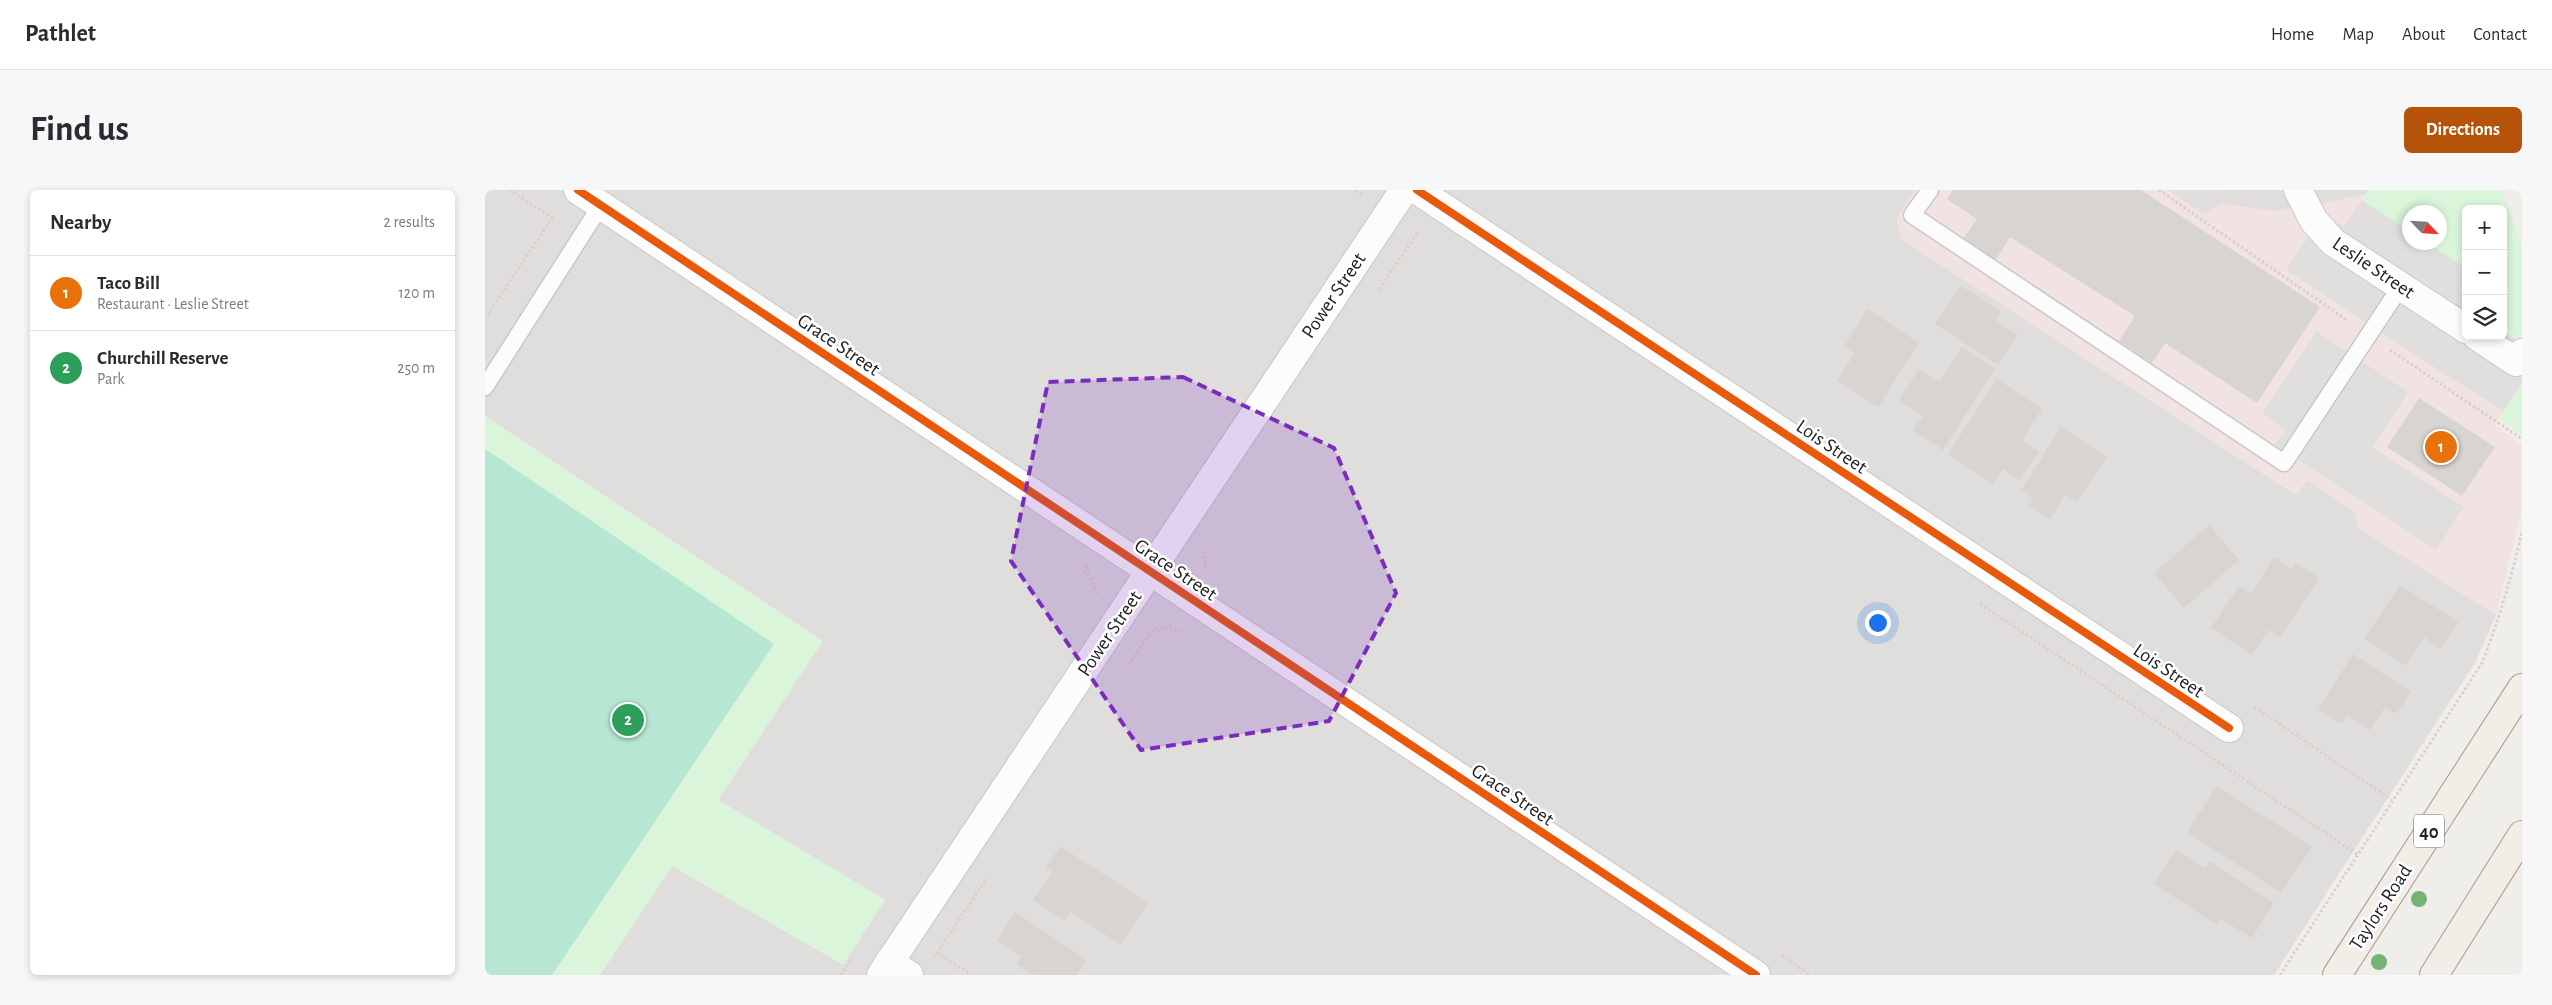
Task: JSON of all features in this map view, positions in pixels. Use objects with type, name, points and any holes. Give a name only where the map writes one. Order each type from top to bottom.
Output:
[{"type":"main road","name":"Taylors Road","points":[[2337,975],[2522,688]]},
{"type":"main road","points":[[2434,975],[2522,835]]},
{"type":"street","name":"Grace Street","points":[[577,190],[1756,975]]},
{"type":"street","name":"Power Street","points":[[893,971],[1150,571],[1403,190]]},
{"type":"street","name":"Lois Street","points":[[1417,190],[2229,728]]},
{"type":"street","name":"Leslie Street","points":[[2298,190],[2314,221],[2333,242],[2462,326]]},
{"type":"street","points":[[2483,340],[2516,362],[2522,353]]},
{"type":"lane","points":[[1929,190],[1912,215],[2284,463],[2401,286]]},
{"type":"lane","points":[[485,386],[601,205]]},
{"type":"path","points":[[485,319],[552,218],[510,190]]},
{"type":"path","points":[[2159,190],[2522,440]]},
{"type":"path","points":[[1374,297],[1418,231],[1426,236]]},
{"type":"path","points":[[2280,975],[2482,663],[2498,623],[2514,570],[2522,531]]},
{"type":"path","points":[[1207,572],[1202,552],[1208,544]]},
{"type":"path","points":[[1975,600],[2357,854]]},
{"type":"path","points":[[1126,669],[1153,629],[1171,628]]},
{"type":"path","points":[[932,960],[991,871]]},
{"type":"path","points":[[937,953],[971,975]]},
{"type":"highlighted area","points":[[1183,377],[1334,448],[1396,593],[1329,721],[1141,750],[1011,561],[1048,382]]},
{"type":"shaded area","points":[[485,190],[1915,190],[1897,218],[1901,239],[2296,495],[2307,479],[2355,512],[2360,529],[2496,615],[2476,661],[2274,975],[600,975],[672,866],[843,964],[885,900],[718,800],[822,641],[485,416]]},
{"type":"shaded area","points":[[1915,190],[2168,190],[2203,214],[2221,204],[2277,211],[2360,196],[2375,190],[2476,205],[2462,205],[2462,340],[2486,340],[2457,382],[2502,412],[2496,426],[2522,445],[2522,510],[2496,615],[2359,528],[2355,511],[2307,480],[2297,495],[1901,239],[1897,218]]},
{"type":"shaded area","points":[[2168,190],[2375,190],[2360,196],[2277,212],[2221,204],[2203,214]]},
{"type":"shaded area","points":[[2168,190],[2222,190],[2233,197],[2203,214]]},
{"type":"shaded area","points":[[2362,200],[2402,226],[2402,250],[2438,250],[2462,265],[2462,340],[2507,340],[2507,334],[2522,344],[2522,383],[2503,412],[2286,270],[2323,214],[2344,227]]},
{"type":"shaded area","points":[[2316,331],[2408,392],[2373,447],[2464,507],[2436,550],[2275,445],[2285,430],[2262,414]]},
{"type":"green space","points":[[2368,190],[2501,190],[2507,205],[2462,205],[2462,265],[2438,250],[2447,250],[2447,205],[2402,205],[2402,226],[2362,200]]},
{"type":"green space","points":[[2507,205],[2522,244],[2522,344],[2507,334]]},
{"type":"green space","points":[[2522,383],[2522,434],[2499,419]]},
{"type":"green space","points":[[485,416],[823,641],[718,800],[885,900],[843,965],[672,866],[600,975],[485,975]]},
{"type":"green space","points":[[485,449],[774,644],[552,975],[485,975]]},
{"type":"building","points":[[1953,190],[2141,190],[2320,307],[2257,403],[2165,343],[2152,363],[2119,341],[2135,316],[2010,237],[1995,261],[1963,239],[1977,219],[1947,199]]},
{"type":"building","points":[[1961,286],[2001,312],[1995,320],[2018,335],[1998,365],[1935,324]]},
{"type":"building","points":[[1868,309],[1919,343],[1878,407],[1837,381],[1855,353],[1844,346]]},
{"type":"building","points":[[1962,347],[1995,369],[1943,450],[1913,430],[1923,416],[1899,400],[1919,369],[1939,382]]},
{"type":"building","points":[[1997,379],[2042,409],[2022,440],[2039,452],[2020,480],[2003,469],[1993,484],[1948,454]]},
{"type":"building","points":[[2419,398],[2495,447],[2462,496],[2387,447]]},
{"type":"building","points":[[2061,427],[2107,457],[2077,502],[2065,495],[2050,519],[2029,505],[2034,498],[2021,490]]},
{"type":"building","points":[[2209,525],[2239,560],[2184,608],[2154,573]]},
{"type":"building","points":[[2274,557],[2292,569],[2296,563],[2319,578],[2280,637],[2268,630],[2252,655],[2211,628],[2239,586],[2251,594]]},
{"type":"building","points":[[2400,585],[2458,622],[2441,649],[2424,637],[2405,666],[2364,639]]},
{"type":"building","points":[[2353,654],[2411,692],[2396,714],[2385,707],[2370,730],[2347,715],[2342,724],[2318,709]]},
{"type":"building","points":[[2217,786],[2312,847],[2281,893],[2187,832]]},
{"type":"building","points":[[1060,846],[1148,903],[1121,945],[1071,912],[1065,921],[1033,900],[1052,872],[1046,868]]},
{"type":"building","points":[[2176,849],[2205,868],[2210,861],[2274,903],[2252,938],[2221,919],[2217,925],[2154,884]]},
{"type":"building","points":[[1015,912],[1087,960],[1077,975],[1034,975],[1017,964],[1021,956],[997,940]]},
{"type":"cycle path","points":[[578,190],[1756,975]]},
{"type":"cycle path","points":[[1417,190],[2229,728]]},
{"type":"place","name":"Taco Bill","points":[[2441,447]]},
{"type":"place","name":"Churchill Reserve","points":[[628,720]]}]
